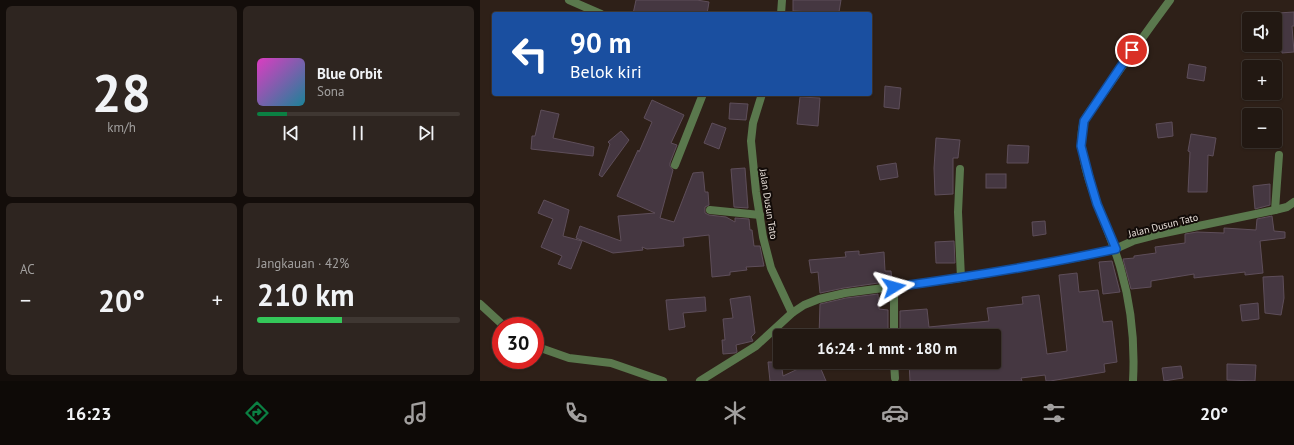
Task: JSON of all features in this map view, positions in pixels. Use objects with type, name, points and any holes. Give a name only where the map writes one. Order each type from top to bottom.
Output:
[{"type":"street","points":[[569,0],[596,12]]},
{"type":"street","points":[[781,12],[782,0]]},
{"type":"street","points":[[1132,381],[1134,362],[1129,302],[1116,249],[1097,204],[1081,146],[1084,121],[1132,50],[1170,0]]},
{"type":"street","points":[[675,165],[702,96]]},
{"type":"street","name":"Jalan Dusun Tato","points":[[761,96],[753,123],[751,141],[752,166],[760,216],[771,268],[792,313]]},
{"type":"street","points":[[1275,210],[1279,155]]},
{"type":"street","points":[[960,169],[958,212],[961,278]]},
{"type":"street","name":"Jalan Dusun Tato","points":[[700,381],[756,346],[792,313],[804,305],[818,299],[845,292],[961,278],[1056,262],[1116,249],[1133,241],[1160,234],[1287,207],[1294,202]]},
{"type":"street","points":[[710,210],[760,216]]},
{"type":"street","points":[[894,287],[894,329]]},
{"type":"street","points":[[480,304],[494,317]]},
{"type":"street","points":[[544,349],[569,358],[611,363],[663,381]]},
{"type":"street","points":[[894,369],[894,378]]},
{"type":"building","points":[[636,0],[697,0],[709,2],[707,12],[633,12]]},
{"type":"building","points":[[793,0],[841,0],[839,12],[793,11]]},
{"type":"building","points":[[1294,12],[1294,26],[1292,26],[1294,52],[1282,53],[1282,13]]},
{"type":"building","points":[[1189,64],[1206,67],[1204,81],[1187,78]]},
{"type":"building","points":[[885,86],[901,88],[899,109],[884,107]]},
{"type":"building","points":[[800,97],[820,98],[818,126],[797,124]]},
{"type":"building","points":[[652,100],[684,115],[671,143],[677,145],[670,163],[673,170],[660,218],[674,222],[693,173],[703,172],[705,192],[708,192],[709,205],[705,207],[705,213],[709,215],[726,217],[735,222],[735,218],[749,219],[754,246],[760,246],[764,266],[746,267],[747,270],[730,272],[730,275],[712,277],[709,235],[683,238],[684,246],[647,249],[642,247],[643,250],[613,253],[576,238],[580,226],[621,241],[618,216],[655,213],[617,196],[652,122],[644,118]]},
{"type":"building","points":[[730,103],[748,104],[746,120],[729,119]]},
{"type":"building","points":[[541,110],[559,114],[553,138],[594,147],[593,156],[531,149],[532,136],[535,136]]},
{"type":"building","points":[[1172,122],[1173,136],[1158,138],[1156,124]]},
{"type":"building","points":[[712,123],[726,128],[719,149],[704,143]]},
{"type":"building","points":[[621,131],[629,140],[602,177],[599,175],[610,144],[608,142]]},
{"type":"building","points":[[1191,134],[1216,138],[1213,156],[1208,155],[1207,192],[1188,192],[1190,152],[1188,151]]},
{"type":"building","points":[[936,138],[960,140],[958,158],[953,158],[953,194],[935,195],[934,168]]},
{"type":"building","points":[[1008,145],[1029,146],[1028,163],[1007,163]]},
{"type":"building","points":[[896,163],[898,177],[880,180],[877,166]]},
{"type":"building","points":[[745,168],[748,208],[734,207],[731,169]]},
{"type":"building","points":[[986,174],[1006,174],[1006,188],[986,188]]},
{"type":"building","points":[[1270,184],[1270,205],[1255,209],[1253,186]]},
{"type":"building","points":[[544,200],[569,210],[563,236],[582,241],[571,269],[558,264],[562,256],[541,247],[553,219],[538,213]]},
{"type":"building","points":[[1272,216],[1274,231],[1285,232],[1285,238],[1260,241],[1263,273],[1245,275],[1245,272],[1194,278],[1194,274],[1151,281],[1151,287],[1131,289],[1123,259],[1156,253],[1155,247],[1185,243],[1185,234],[1197,232],[1224,233],[1224,228],[1256,230],[1257,219]]},
{"type":"building","points":[[1045,221],[1046,234],[1033,236],[1032,222]]},
{"type":"building","points":[[954,241],[955,263],[936,263],[935,242]]},
{"type":"building","points":[[859,251],[859,255],[884,252],[885,271],[891,271],[892,281],[820,293],[818,272],[811,273],[809,260],[846,257],[845,252]]},
{"type":"building","points":[[1112,261],[1120,292],[1103,294],[1099,262]]},
{"type":"building","points":[[1077,273],[1079,292],[1098,290],[1103,322],[1112,321],[1117,362],[1104,364],[1105,372],[1050,381],[1046,381],[1045,375],[1021,378],[1022,381],[910,381],[909,369],[1001,369],[1001,329],[900,329],[900,311],[927,309],[929,327],[989,321],[987,308],[1023,304],[1022,297],[1039,295],[1047,354],[1067,351],[1059,275]]},
{"type":"building","points":[[1283,276],[1284,298],[1281,315],[1265,313],[1263,277]]},
{"type":"building","points":[[878,294],[879,309],[888,310],[888,329],[819,329],[820,304],[846,298]]},
{"type":"building","points":[[750,296],[755,333],[751,337],[753,341],[736,345],[737,352],[735,353],[723,354],[722,340],[725,340],[723,319],[733,318],[730,299]]},
{"type":"building","points":[[705,297],[706,311],[683,313],[685,327],[669,330],[666,300]]},
{"type":"building","points":[[1258,303],[1259,319],[1242,321],[1240,305]]},
{"type":"building","points":[[768,362],[773,362],[773,369],[782,369],[783,376],[798,369],[821,369],[826,381],[770,381]]},
{"type":"building","points":[[1227,364],[1256,365],[1255,381],[1227,380]]},
{"type":"building","points":[[1181,366],[1183,378],[1164,381],[1162,368]]},
{"type":"route","points":[[894,287],[961,278],[1056,262],[1116,249],[1097,204],[1081,146],[1084,121],[1132,50]]}]
